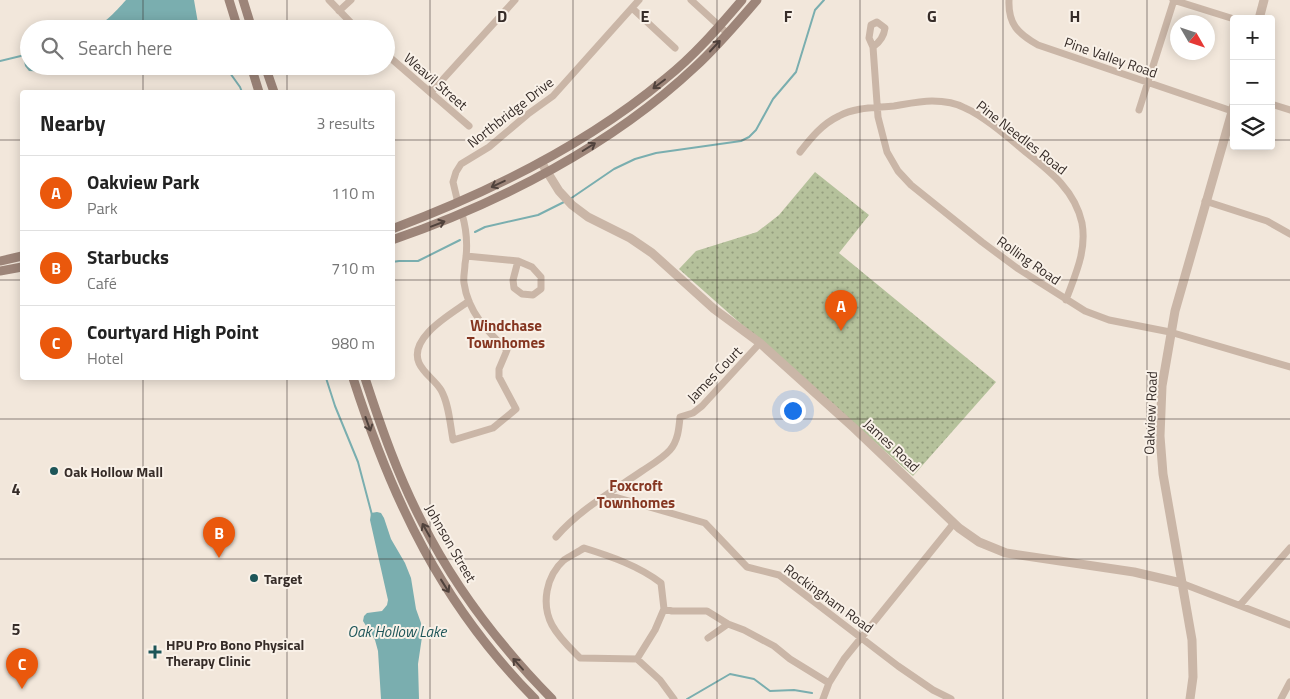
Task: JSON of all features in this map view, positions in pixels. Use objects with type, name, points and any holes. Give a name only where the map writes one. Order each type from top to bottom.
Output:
[{"type":"main road","points":[[229,0],[235,20]]},
{"type":"main road","points":[[243,0],[249,20]]},
{"type":"main road","points":[[395,228],[458,203],[541,162],[601,125],[666,79],[720,26],[742,0]]},
{"type":"main road","points":[[395,239],[462,214],[590,146],[658,100],[696,66],[757,0]]},
{"type":"main road","points":[[254,75],[258,90]]},
{"type":"main road","points":[[268,75],[273,90]]},
{"type":"main road","points":[[0,261],[20,256]]},
{"type":"main road","points":[[0,271],[20,267]]},
{"type":"main road","name":"Johnson Street","points":[[354,380],[392,487],[434,568],[471,625],[505,667],[535,699]]},
{"type":"main road","name":"Johnson Street","points":[[366,380],[387,443],[407,491],[439,554],[486,625],[516,661],[552,699]]},
{"type":"street","points":[[329,0],[348,20]]},
{"type":"street","points":[[339,11],[351,0]]},
{"type":"street","points":[[427,89],[435,88],[515,0]]},
{"type":"street","name":"Northbridge Drive","points":[[458,203],[453,182],[461,164],[489,147],[528,114],[553,96],[639,0]]},
{"type":"street","points":[[691,0],[727,33]]},
{"type":"street","name":"Pine Valley Road","points":[[1009,0],[1012,21],[1017,31],[1038,45],[1148,83],[1230,107]]},
{"type":"street","points":[[1140,110],[1174,0],[1230,18]]},
{"type":"street","points":[[1260,15],[1264,0]]},
{"type":"street","points":[[632,8],[675,48]]},
{"type":"street","name":"Rolling Road","points":[[873,47],[878,117],[887,152],[898,171],[911,185],[1017,268],[1085,311],[1109,320],[1170,332],[1290,367]]},
{"type":"street","name":"Weavil Street","points":[[395,62],[470,126]]},
{"type":"street","name":"Pine Needles Road","points":[[800,152],[822,127],[837,117],[855,110],[931,101],[955,104],[966,108],[1001,132],[1053,174],[1072,197],[1078,209],[1082,225],[1083,245],[1081,260],[1066,300]]},
{"type":"street","points":[[1274,105],[1290,110]]},
{"type":"street","name":"Oakview Road","points":[[1190,699],[1193,655],[1163,474],[1160,436],[1162,386],[1170,332],[1230,118]]},
{"type":"street","name":"James Road","points":[[541,162],[563,196],[580,212],[624,234],[644,247],[714,309],[760,343],[854,428],[954,523],[979,542],[1006,552],[1134,572],[1181,583],[1290,625]]},
{"type":"street","points":[[1205,202],[1266,221],[1290,234]]},
{"type":"street","points":[[462,214],[468,238],[464,284],[478,319],[507,350],[498,368],[498,377],[516,409],[493,428],[453,440],[441,389],[425,373],[418,362],[418,348],[430,329],[470,301]]},
{"type":"street","points":[[466,256],[518,261],[532,267],[541,277],[540,289],[533,295],[522,294],[514,288],[513,280],[518,261]]},
{"type":"street","name":"James Court","points":[[556,537],[566,525],[670,450],[677,438],[680,417],[692,413],[702,406],[760,343]]},
{"type":"street","name":"Rockingham Road","points":[[608,495],[705,523],[747,567],[779,575],[933,690],[951,699]]},
{"type":"street","points":[[824,699],[844,659],[954,523]]},
{"type":"street","points":[[638,659],[655,630],[664,609],[661,583],[609,556],[584,548],[565,560],[549,579],[546,594],[548,612],[552,624],[563,641],[580,658],[638,659],[660,680],[674,699]]},
{"type":"street","points":[[1240,605],[1290,548]]},
{"type":"street","points":[[664,609],[707,611],[728,624],[774,646],[790,659],[830,684]]},
{"type":"street","points":[[708,638],[728,624]]},
{"type":"street","points":[[1281,699],[1290,682]]},
{"type":"green space","points":[[815,172],[869,215],[839,253],[996,382],[913,476],[679,269],[696,251],[757,232],[779,215]]},
{"type":"water","points":[[126,0],[194,0],[197,20],[106,20]]},
{"type":"water","name":"Oak Hollow Lake","points":[[371,513],[381,513],[384,518],[391,539],[405,563],[411,578],[416,609],[421,623],[422,637],[418,664],[419,699],[381,699],[378,651],[375,640],[363,621],[367,613],[382,611],[387,605],[388,600],[370,520]]},
{"type":"waterway","points":[[570,199],[614,169],[635,159],[656,153],[741,141],[749,137],[756,130],[773,99],[796,72],[815,10],[824,0]]},
{"type":"waterway","points":[[0,61],[20,56]]},
{"type":"waterway","points":[[231,75],[241,90]]},
{"type":"waterway","points":[[475,232],[485,227],[538,215],[566,201]]},
{"type":"waterway","points":[[395,262],[418,261],[460,240]]},
{"type":"waterway","points":[[327,380],[358,462],[372,515]]},
{"type":"waterway","points":[[687,699],[730,674],[754,679],[770,691],[794,690],[812,693]]},
{"type":"place","name":"Oakview Park","points":[[841,331]]},
{"type":"place","name":"Oak Hollow Mall","points":[[54,471]]},
{"type":"place","name":"Starbucks","points":[[219,558]]},
{"type":"place","name":"Target","points":[[254,578]]},
{"type":"place","name":"HPU Pro Bono Physical Therapy Clinic","points":[[155,652]]},
{"type":"place","name":"Courtyard High Point","points":[[22,689]]},
{"type":"district","name":"Windchase Townhomes","points":[[506,334]]},
{"type":"district","name":"Foxcroft Townhomes","points":[[636,494]]}]
